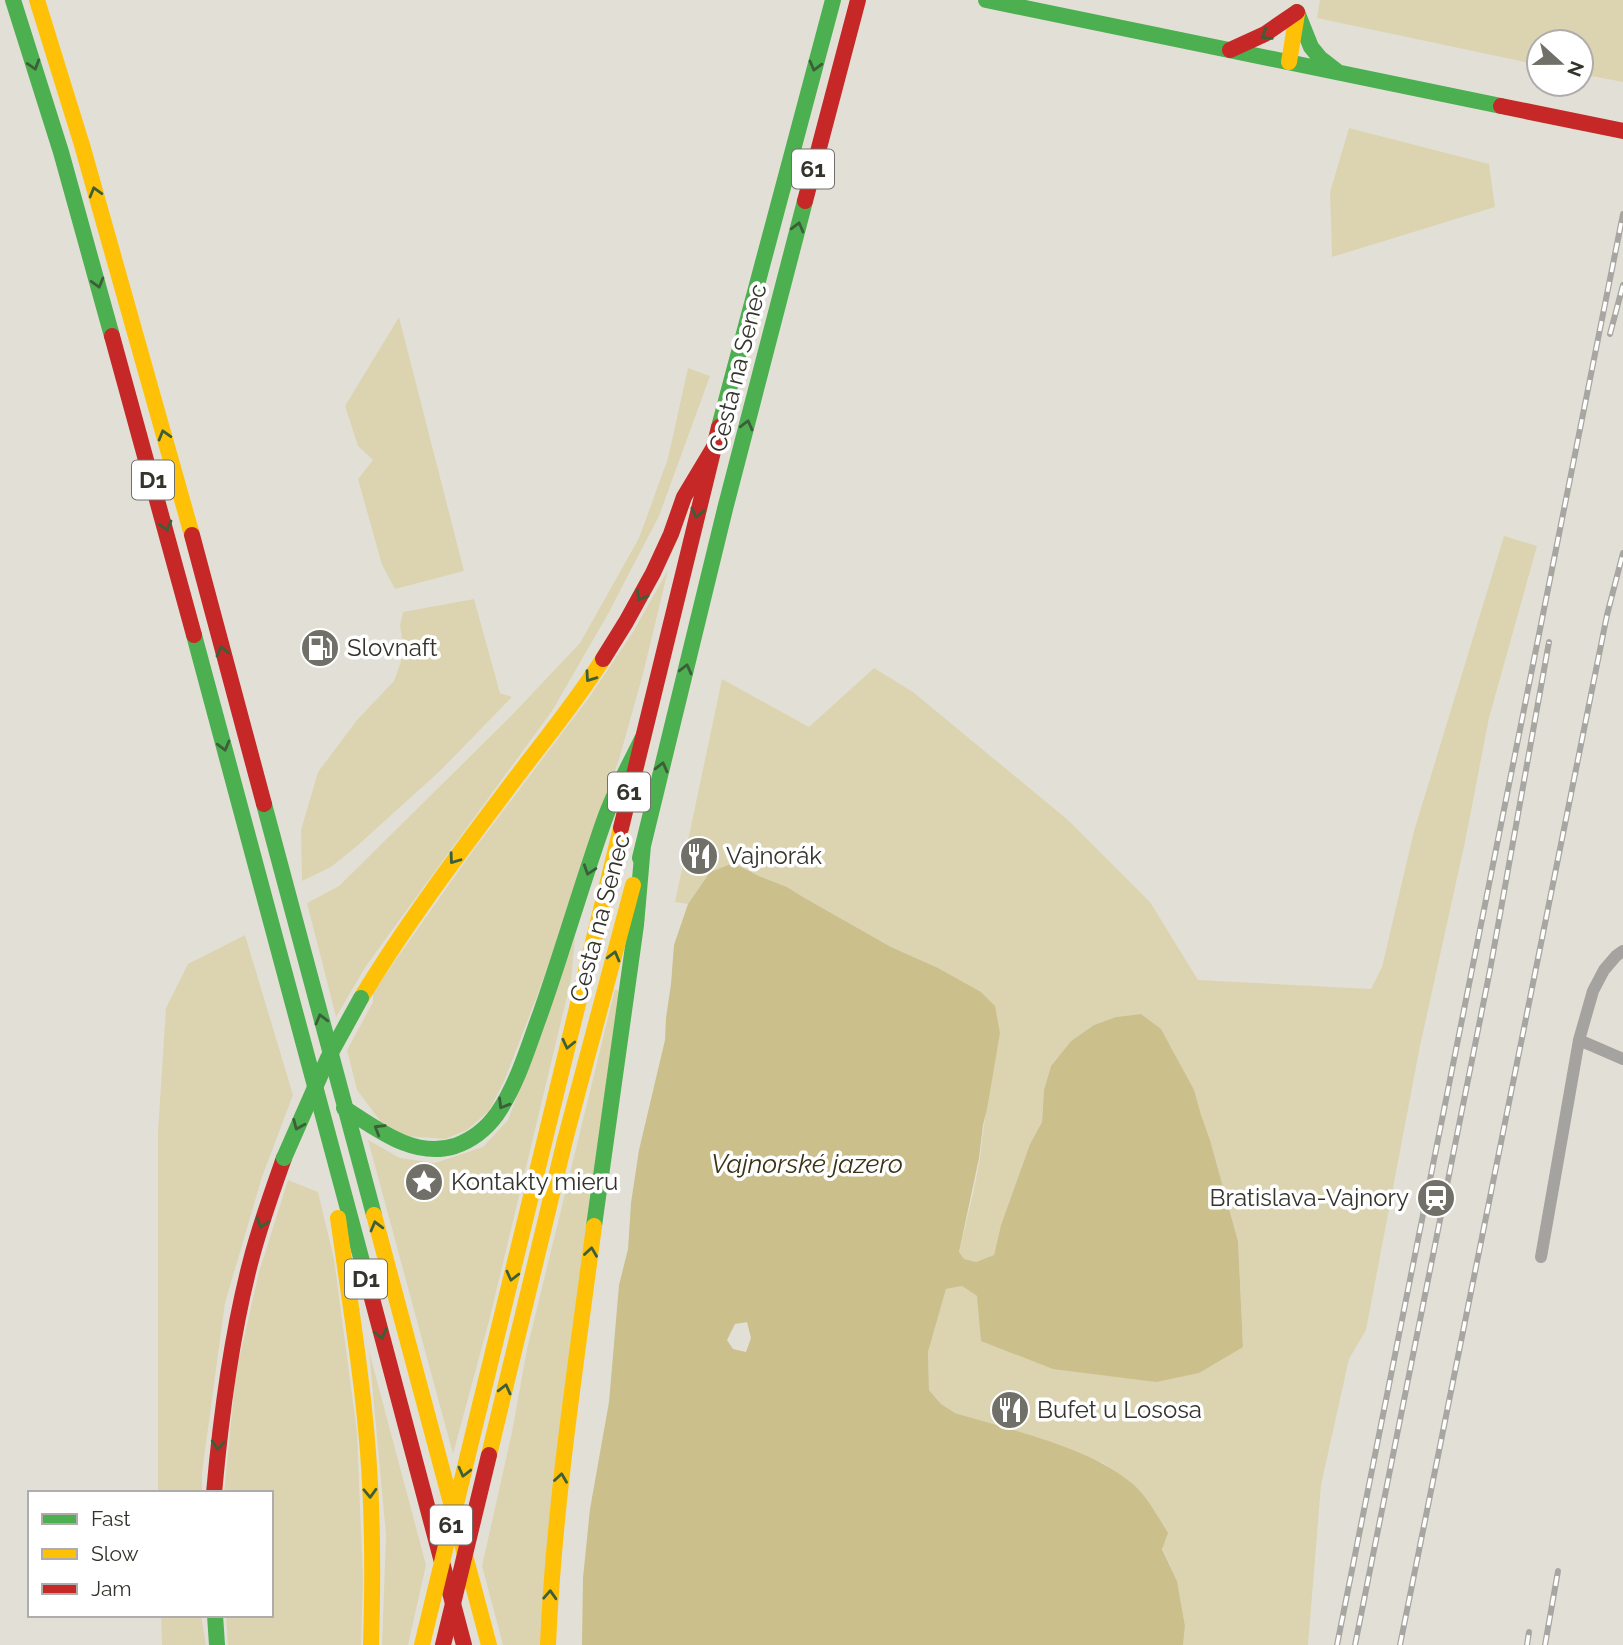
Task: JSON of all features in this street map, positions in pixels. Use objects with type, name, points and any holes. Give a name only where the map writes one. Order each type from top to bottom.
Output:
[{"type":"main road","name":"D1","points":[[13,0],[61,152],[160,507],[464,1645]]},
{"type":"main road","name":"D1","points":[[37,0],[82,145],[183,500],[489,1645]]},
{"type":"main road","name":"Cesta na Senec","points":[[422,1645],[642,739],[715,447],[833,0]]},
{"type":"main road","name":"Cesta na Senec","points":[[443,1645],[565,1140],[643,845],[729,496],[858,0]]},
{"type":"main road","points":[[986,0],[1622,131]]},
{"type":"main road","points":[[1230,50],[1261,38],[1299,6]]},
{"type":"main road","points":[[1289,62],[1299,6]]},
{"type":"main road","points":[[1299,6],[1311,47],[1338,72]]},
{"type":"main road","points":[[214,1491],[225,1392],[239,1309],[254,1249],[284,1158],[328,1058],[387,955],[606,654],[653,573],[684,497],[715,447]]},
{"type":"main road","points":[[345,1108],[400,1141],[415,1147],[439,1150],[469,1139],[497,1114],[522,1064],[612,801],[642,739]]},
{"type":"main road","points":[[548,1645],[557,1506],[636,925],[643,845]]},
{"type":"main road","points":[[325,1126],[366,1425],[372,1551],[371,1645]]},
{"type":"main road","points":[[215,1617],[217,1645]]},
{"type":"street","points":[[1541,1257],[1579,1040],[1593,991],[1604,970],[1623,951]]},
{"type":"street","points":[[1579,1040],[1623,1059]]},
{"type":"shaded area","points":[[1320,0],[1623,0],[1623,82],[1595,77],[1595,28],[1525,28],[1525,62],[1317,18]]},
{"type":"shaded area","points":[[1349,128],[1489,164],[1495,207],[1332,257],[1330,192]]},
{"type":"shaded area","points":[[399,317],[464,571],[395,589],[382,565],[358,479],[373,460],[358,446],[345,406]]},
{"type":"shaded area","points":[[688,368],[710,376],[659,516],[608,614],[552,711],[366,966],[336,1017],[307,903],[339,886],[511,716],[580,643],[639,538],[668,458]]},
{"type":"shaded area","points":[[1504,536],[1537,546],[1489,718],[1420,1046],[1366,1330],[1349,1359],[1321,1485],[1308,1645],[1183,1645],[1185,1626],[1177,1581],[1135,1486],[1103,1463],[1053,1443],[955,1413],[941,1404],[929,1390],[928,1352],[946,1289],[962,1286],[1126,1377],[1156,1382],[1243,1347],[1238,1241],[1210,1140],[1174,1053],[1161,1030],[1141,1014],[1116,1017],[1094,1025],[1071,1041],[1051,1066],[1044,1090],[1042,1122],[1030,1144],[1001,1225],[994,1255],[976,1262],[964,1259],[959,1253],[978,1169],[1000,1033],[936,967],[891,947],[787,887],[733,863],[710,872],[688,904],[675,902],[722,679],[809,727],[874,668],[913,692],[1068,820],[1150,902],[1198,980],[1371,989],[1382,967],[1414,831]]},
{"type":"shaded area","points":[[668,570],[620,756],[537,996],[505,1079],[489,1111],[467,1130],[445,1139],[406,1136],[381,1122],[357,1090],[347,1050],[373,1002],[373,992],[472,852],[590,696],[633,632]]},
{"type":"shaded area","points":[[474,599],[500,693],[512,697],[440,771],[357,846],[331,867],[302,881],[301,830],[318,772],[357,720],[394,681],[404,653],[400,625],[403,612]]},
{"type":"shaded area","points":[[245,935],[293,1095],[262,1177],[225,1303],[202,1473],[202,1491],[158,1491],[158,1131],[166,1008],[188,964]]},
{"type":"shaded area","points":[[575,938],[571,980],[489,1321],[453,1454],[368,1140],[400,1158],[435,1163],[483,1147],[508,1120]]},
{"type":"shaded area","points":[[615,989],[619,991],[541,1645],[503,1645],[482,1566],[512,1432],[527,1349]]},
{"type":"shaded area","points":[[288,1180],[318,1192],[334,1259],[357,1432],[363,1579],[361,1645],[228,1645],[226,1617],[273,1617],[273,1491],[224,1491],[236,1372],[259,1272]]},
{"type":"shaded area","points":[[369,1351],[426,1565],[408,1645],[382,1645],[386,1535]]},
{"type":"shaded area","points":[[161,1617],[201,1617],[206,1645],[162,1645]]},
{"type":"water","name":"Vajnorské jazero","points":[[733,863],[787,887],[891,947],[936,967],[981,992],[995,1006],[1000,1033],[979,1158],[959,1252],[964,1259],[976,1262],[994,1255],[1001,1225],[1030,1144],[1042,1122],[1044,1090],[1051,1066],[1071,1041],[1094,1025],[1116,1017],[1141,1014],[1161,1029],[1194,1090],[1238,1241],[1243,1347],[1199,1373],[1156,1382],[1053,1369],[981,1341],[977,1296],[962,1286],[946,1289],[928,1352],[929,1390],[941,1404],[955,1413],[1073,1450],[1096,1460],[1134,1485],[1168,1533],[1162,1549],[1177,1581],[1185,1626],[1183,1645],[582,1645],[583,1578],[590,1509],[609,1402],[619,1285],[628,1249],[639,1150],[665,1040],[674,945],[688,904],[710,872]],"holes":[[[747,1322],[751,1338],[746,1352],[733,1349],[727,1340],[735,1324]]]},
{"type":"railway","points":[[1337,1645],[1623,214]]},
{"type":"railway","points":[[1610,334],[1623,285]]},
{"type":"railway","points":[[1400,1645],[1607,615],[1623,553]]},
{"type":"railway","points":[[1355,1645],[1490,970],[1549,642]]},
{"type":"railway","points":[[1545,1645],[1558,1571]]},
{"type":"railway","points":[[1527,1645],[1529,1632]]},
{"type":"traffic: fast","points":[[13,0],[61,152],[112,336]]},
{"type":"traffic: fast","points":[[719,427],[833,0]]},
{"type":"traffic: fast","points":[[986,0],[1501,106]]},
{"type":"traffic: fast","points":[[1297,12],[1311,47],[1338,72]]},
{"type":"traffic: fast","points":[[640,858],[725,509],[805,201]]},
{"type":"traffic: fast","points":[[194,635],[370,1291]]},
{"type":"traffic: fast","points":[[344,1108],[396,1140],[425,1148],[455,1146],[479,1133],[493,1119],[511,1090],[522,1064],[604,821],[642,739]]},
{"type":"traffic: fast","points":[[264,804],[374,1215]]},
{"type":"traffic: fast","points":[[594,1226],[636,925],[643,845]]},
{"type":"traffic: fast","points":[[284,1158],[328,1058],[361,998]]},
{"type":"traffic: fast","points":[[215,1617],[217,1645]]},
{"type":"traffic: slow","points":[[37,0],[82,145],[192,535]]},
{"type":"traffic: slow","points":[[1289,62],[1297,14]]},
{"type":"traffic: slow","points":[[361,998],[439,881],[575,701],[603,659]]},
{"type":"traffic: slow","points":[[480,1405],[621,828]]},
{"type":"traffic: slow","points":[[489,1455],[565,1140],[633,885]]},
{"type":"traffic: slow","points":[[374,1215],[489,1645]]},
{"type":"traffic: slow","points":[[338,1218],[359,1364],[368,1452],[372,1548],[371,1645]]},
{"type":"traffic: slow","points":[[548,1645],[560,1487],[594,1226]]},
{"type":"traffic: slow","points":[[422,1645],[480,1405]]},
{"type":"traffic: jam","points":[[805,201],[858,0]]},
{"type":"traffic: jam","points":[[1230,50],[1265,34],[1297,12]]},
{"type":"traffic: jam","points":[[1501,106],[1623,131]]},
{"type":"traffic: jam","points":[[112,336],[194,635]]},
{"type":"traffic: jam","points":[[621,828],[719,427]]},
{"type":"traffic: jam","points":[[603,659],[653,573],[684,497],[714,447]]},
{"type":"traffic: jam","points":[[192,535],[264,804]]},
{"type":"traffic: jam","points":[[214,1491],[232,1347],[244,1289],[266,1209],[284,1158]]},
{"type":"traffic: jam","points":[[370,1291],[464,1645]]},
{"type":"traffic: jam","points":[[443,1645],[489,1455]]},
{"type":"place","name":"Slovnaft","points":[[320,648]]},
{"type":"place","name":"Vajnorák","points":[[699,856]]},
{"type":"place","name":"Kontakty mieru","points":[[424,1182]]},
{"type":"place","name":"Bratislava-Vajnory","points":[[1436,1198]]},
{"type":"place","name":"Bufet u Lososa","points":[[1010,1410]]}]
